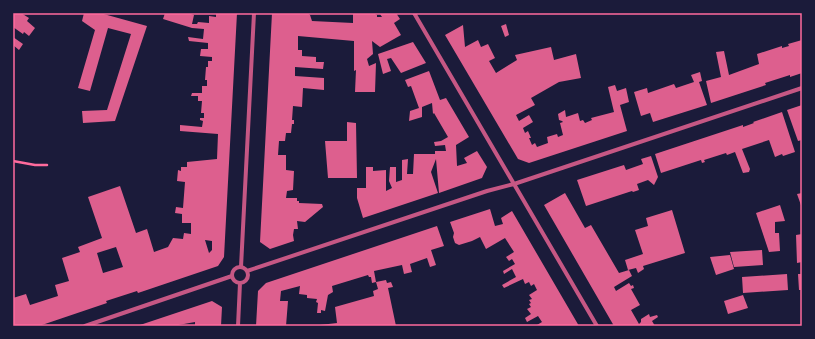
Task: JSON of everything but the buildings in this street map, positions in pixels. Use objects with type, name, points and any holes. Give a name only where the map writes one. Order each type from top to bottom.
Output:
[{"type":"street","points":[[241,267],[254,13]]},
{"type":"street","points":[[414,13],[597,326]]},
{"type":"street","points":[[419,21],[420,13]]},
{"type":"street","points":[[232,276],[235,268],[241,267],[248,271],[802,88]]},
{"type":"street","points":[[240,283],[247,279],[248,271]]},
{"type":"street","points":[[232,276],[237,282],[240,283]]},
{"type":"street","points":[[85,326],[232,276]]},
{"type":"street","points":[[238,326],[240,283]]},
{"type":"path","points":[[13,161],[35,165],[47,165]]}]
